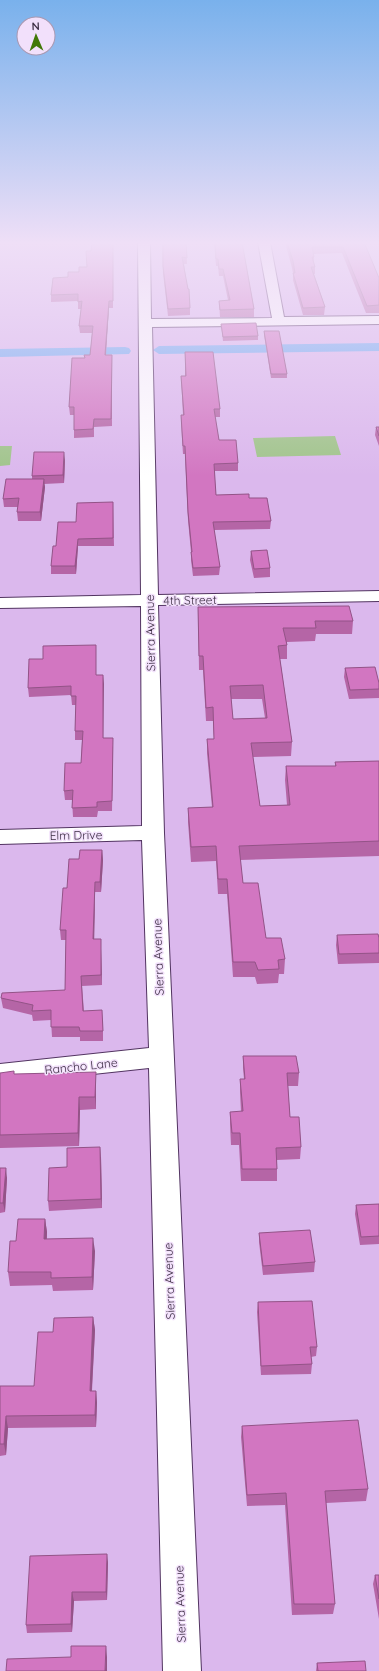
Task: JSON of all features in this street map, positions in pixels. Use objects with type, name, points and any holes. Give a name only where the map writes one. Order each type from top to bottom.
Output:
[{"type":"street","name":"Sierra Avenue","points":[[144,320],[153,833],[162,1057],[182,1671]]},
{"type":"street","points":[[144,323],[379,320]]},
{"type":"street","name":"4th Street","points":[[0,603],[379,596]]},
{"type":"street","name":"Elm Drive","points":[[0,837],[153,833]]},
{"type":"street","name":"Rancho Lane","points":[[0,1074],[162,1057]]},
{"type":"green space","points":[[335,436],[341,455],[257,457],[253,438]]},
{"type":"green space","points":[[0,446],[12,446],[10,465],[0,466]]},
{"type":"building","points":[[80,320],[108,320],[105,355],[112,355],[111,419],[94,419],[93,429],[74,430],[74,407],[69,407],[72,358],[85,358],[84,355],[90,355],[93,326],[79,326]]},
{"type":"building","points":[[256,323],[258,336],[223,337],[221,324]]},
{"type":"building","points":[[264,331],[279,331],[287,374],[271,374]]},
{"type":"building","points":[[185,352],[213,352],[220,409],[214,409],[219,440],[236,440],[238,463],[214,464],[216,495],[249,494],[249,498],[267,498],[271,521],[213,522],[220,567],[193,568],[188,512],[185,446],[183,446],[181,415],[184,415],[181,376],[186,376]]},
{"type":"building","points":[[376,427],[379,427],[379,436]]},
{"type":"building","points":[[34,452],[64,452],[63,475],[32,476]]},
{"type":"building","points":[[6,479],[44,479],[40,512],[17,512],[19,498],[3,499]]},
{"type":"building","points":[[113,502],[113,538],[78,539],[75,566],[51,566],[53,546],[56,546],[58,522],[76,522],[77,503]]},
{"type":"building","points":[[267,550],[270,568],[254,569],[251,551]]},
{"type":"building","points":[[349,606],[353,621],[315,621],[316,628],[283,628],[287,645],[278,646],[292,742],[251,743],[260,806],[290,805],[286,766],[336,766],[335,762],[379,761],[379,841],[239,846],[243,883],[258,883],[266,938],[281,938],[285,959],[278,960],[279,969],[258,970],[255,962],[233,962],[227,879],[218,879],[216,846],[191,847],[188,808],[213,807],[207,739],[214,739],[213,707],[206,708],[203,656],[199,656],[198,607]],"holes":[[[263,685],[267,718],[233,719],[230,686]]]},
{"type":"building","points":[[96,645],[96,675],[103,675],[103,738],[113,738],[112,801],[97,802],[97,807],[72,808],[73,790],[64,791],[65,763],[81,763],[83,731],[75,731],[76,696],[71,696],[71,686],[28,688],[29,659],[43,659],[43,646]]},
{"type":"building","points":[[375,667],[379,689],[350,690],[345,668]]},
{"type":"building","points":[[80,850],[102,850],[100,882],[95,882],[93,939],[101,939],[101,975],[81,976],[83,1011],[102,1010],[103,1031],[80,1031],[79,1027],[51,1027],[51,1010],[32,1011],[33,1005],[1,998],[2,993],[65,990],[66,930],[60,930],[63,888],[67,888],[69,859],[79,859]]},
{"type":"building","points":[[378,934],[379,953],[339,954],[337,935]]},
{"type":"building","points":[[243,1056],[296,1056],[299,1073],[287,1073],[290,1117],[299,1117],[301,1147],[276,1148],[277,1169],[242,1169],[240,1133],[232,1133],[230,1112],[243,1111],[240,1079],[245,1079]]},
{"type":"building","points":[[14,1071],[14,1074],[96,1072],[95,1097],[79,1097],[78,1133],[0,1135],[0,1073]]},
{"type":"building","points":[[100,1147],[101,1199],[48,1201],[49,1168],[67,1167],[67,1148]]},
{"type":"building","points":[[0,1168],[6,1168],[3,1203],[0,1203]]},
{"type":"building","points":[[379,1204],[379,1236],[361,1237],[356,1205]]},
{"type":"building","points":[[18,1219],[45,1219],[44,1239],[93,1238],[92,1277],[51,1278],[51,1272],[8,1272],[10,1241],[16,1241]]},
{"type":"building","points":[[310,1230],[315,1262],[263,1266],[259,1233]]},
{"type":"building","points":[[312,1301],[317,1347],[310,1347],[312,1364],[261,1366],[258,1302]]},
{"type":"building","points":[[93,1317],[90,1391],[96,1391],[95,1415],[6,1416],[4,1444],[0,1444],[0,1386],[34,1386],[38,1332],[53,1332],[54,1318]]},
{"type":"building","points":[[358,1420],[368,1489],[325,1491],[335,1604],[294,1604],[286,1493],[247,1495],[242,1426]]},
{"type":"building","points":[[107,1554],[106,1592],[72,1592],[71,1624],[26,1625],[30,1556]]},
{"type":"building","points":[[375,1575],[379,1575],[379,1599]]},
{"type":"building","points":[[71,1646],[106,1646],[105,1671],[6,1671],[7,1659],[71,1657]]},
{"type":"building","points":[[365,1661],[366,1671],[318,1671],[317,1663]]},
{"type":"waterway","points":[[159,350],[379,347]]},
{"type":"waterway","points":[[0,353],[125,351]]}]
